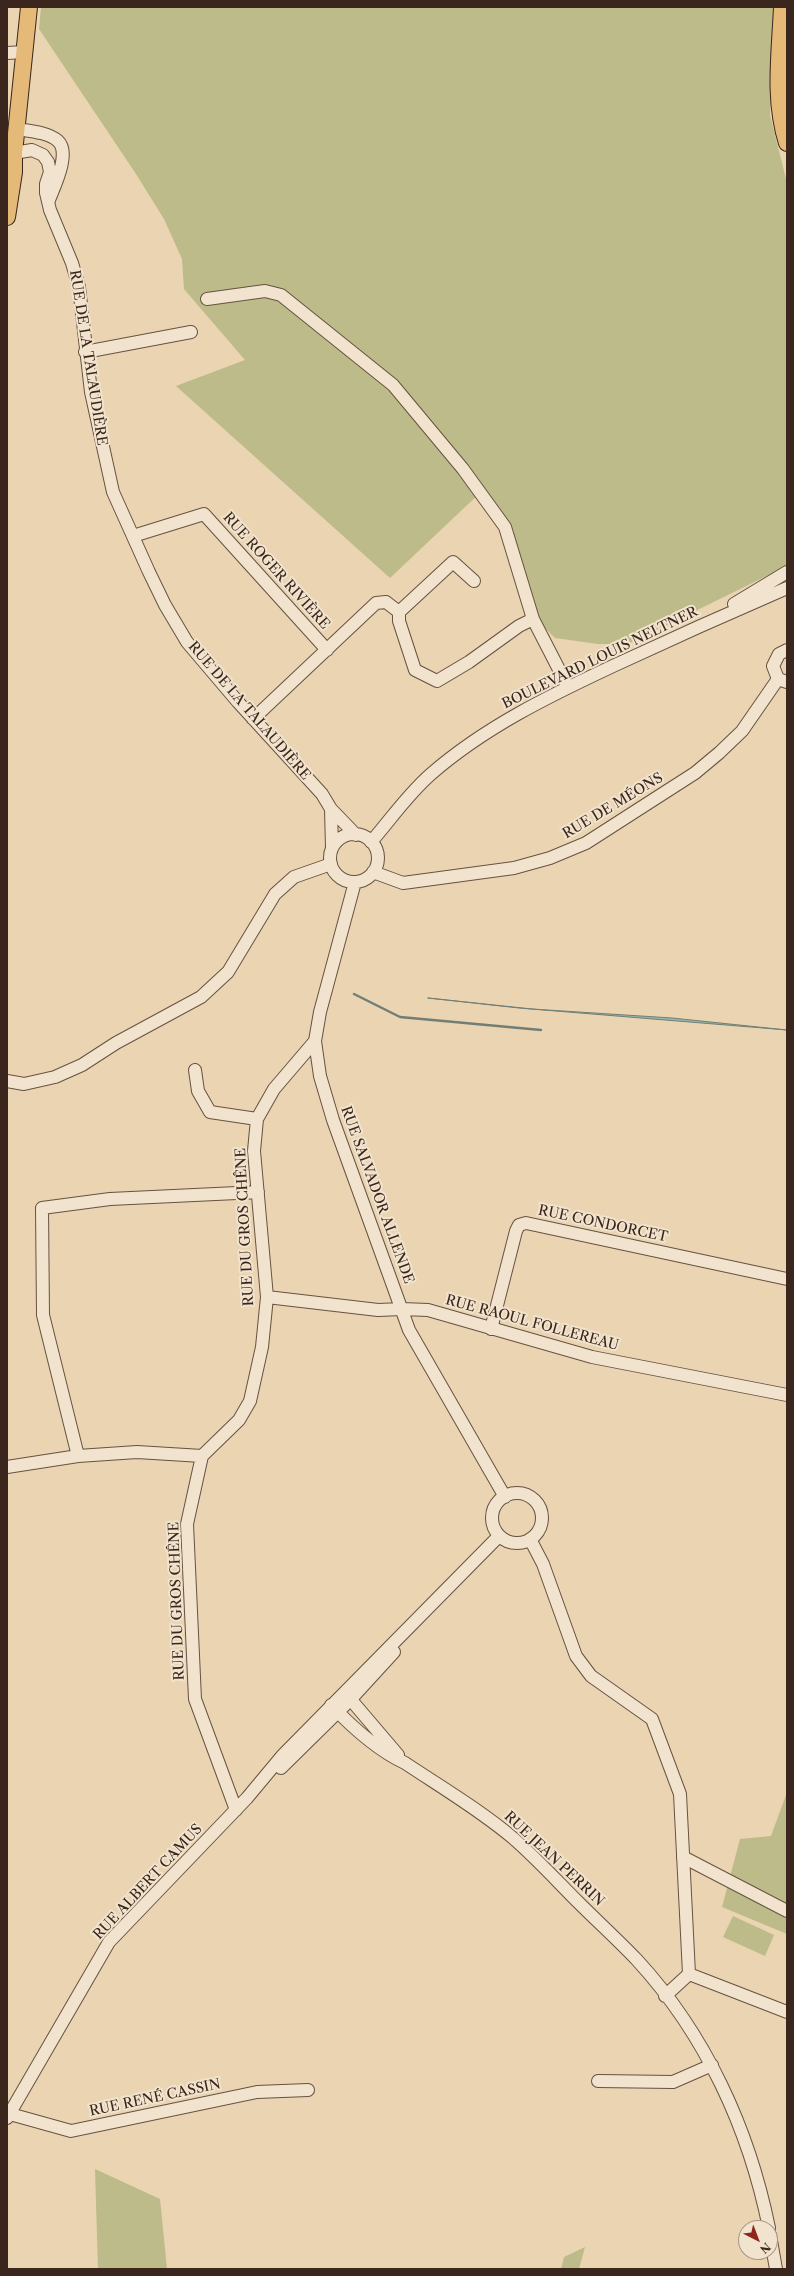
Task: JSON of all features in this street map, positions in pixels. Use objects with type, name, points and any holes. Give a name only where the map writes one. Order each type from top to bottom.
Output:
[{"type":"main road","points":[[7,217],[14,172],[10,159],[16,129],[29,7]]},
{"type":"main road","points":[[782,7],[778,84],[781,124],[787,143]]},
{"type":"street","points":[[7,53],[24,52]]},
{"type":"street","points":[[16,129],[48,136],[59,141],[62,146],[64,151],[61,168],[49,200]]},
{"type":"street","name":"RUE DE LA TALAUDIÈRE","points":[[10,159],[32,150],[43,155],[48,162],[50,172],[46,184],[46,193],[49,200],[50,210],[72,263],[79,287],[85,352],[99,434],[113,492],[165,605],[187,642],[253,719],[322,794],[331,809],[356,835]]},
{"type":"street","points":[[207,299],[265,291],[281,295],[393,385],[463,469],[505,527],[533,619],[568,687]]},
{"type":"street","points":[[85,352],[191,332]]},
{"type":"street","name":"RUE ROGER RIVIÈRE","points":[[133,536],[204,514],[327,650]]},
{"type":"street","points":[[474,581],[453,562],[399,612],[399,621],[415,670],[437,681],[469,662],[519,626],[533,619]]},
{"type":"street","points":[[684,633],[787,572]]},
{"type":"street","name":"BOULEVARD LOUIS NELTNER","points":[[371,842],[399,806],[431,774],[505,720],[568,687],[684,633],[787,588]]},
{"type":"street","points":[[253,719],[376,603],[386,602],[399,612]]},
{"type":"street","name":"RUE DE MÉONS","points":[[373,872],[401,883],[443,878],[514,868],[550,858],[586,843],[695,773],[742,731],[783,680],[774,666],[779,654],[787,650]]},
{"type":"street","points":[[331,809],[332,848],[330,864],[335,874],[341,879],[355,882],[362,881],[373,872],[378,860],[377,854],[371,842],[356,835],[340,839],[332,848]]},
{"type":"street","points":[[7,1081],[24,1084],[55,1077],[82,1064],[116,1043],[201,997],[228,972],[275,894],[294,877],[330,864]]},
{"type":"street","name":"RUE SALVADOR ALLENDE","points":[[355,882],[320,1012],[315,1041],[320,1076],[333,1120],[409,1330],[505,1497]]},
{"type":"street","name":"RUE DU GROS CHÊNE","points":[[236,1810],[195,1699],[187,1524],[202,1456],[239,1420],[250,1401],[262,1347],[267,1297],[254,1151],[257,1119],[274,1089],[315,1041]]},
{"type":"street","points":[[195,1070],[198,1091],[210,1112],[257,1119]]},
{"type":"street","points":[[78,1456],[43,1315],[42,1208],[110,1199],[258,1192]]},
{"type":"street","name":"RUE CONDORCET","points":[[491,1330],[516,1231],[519,1225],[526,1223],[787,1279]]},
{"type":"street","name":"RUE RAOUL FOLLEREAU","points":[[267,1297],[378,1310],[428,1310],[491,1330],[592,1357],[787,1395]]},
{"type":"street","points":[[7,1467],[78,1456],[137,1452],[202,1456]]},
{"type":"street","points":[[521,1494],[532,1499],[540,1509],[540,1526],[530,1539],[514,1543],[499,1536],[492,1522],[492,1515],[494,1508],[505,1497],[521,1494]]},
{"type":"street","name":"RUE ALBERT CAMUS","points":[[8,2116],[109,1942],[247,1798],[413,1630],[433,1604],[499,1536]]},
{"type":"street","points":[[530,1539],[543,1564],[576,1656],[591,1676],[652,1719],[680,1794],[689,1974]]},
{"type":"street","name":"RUE JEAN PERRIN","points":[[347,1696],[405,1763]]},
{"type":"street","name":"RUE JEAN PERRIN","points":[[334,1709],[372,1742],[394,1758],[405,1763],[482,1814],[514,1838],[637,1961],[665,1996]]},
{"type":"street","points":[[683,1857],[787,1911]]},
{"type":"street","points":[[689,1974],[665,1996],[712,2065],[736,2114],[751,2155],[767,2220]]},
{"type":"street","points":[[689,1974],[787,2012]]},
{"type":"street","points":[[598,2081],[673,2082],[712,2065]]},
{"type":"street","name":"RUE RENÉ CASSIN","points":[[8,2116],[72,2131],[256,2092],[308,2090]]},
{"type":"shaded area","points":[[41,7],[774,7],[770,115],[787,183],[787,566],[628,644],[598,644],[555,638],[537,620],[527,581],[482,491],[390,578],[176,386],[245,360],[184,289],[182,259],[164,219],[136,174],[39,29]]},
{"type":"shaded area","points":[[787,1792],[787,1934],[722,1907],[740,1839],[771,1836]]},
{"type":"shaded area","points":[[733,1916],[774,1935],[765,1956],[723,1937]]},
{"type":"shaded area","points":[[95,2169],[160,2199],[167,2269],[98,2269]]},
{"type":"shaded area","points":[[585,2247],[579,2269],[561,2269],[564,2257]]},
{"type":"water","points":[[428,998],[532,1009],[672,1018],[787,1030],[519,1008]]},
{"type":"waterway","points":[[354,994],[400,1017],[541,1030]]}]
